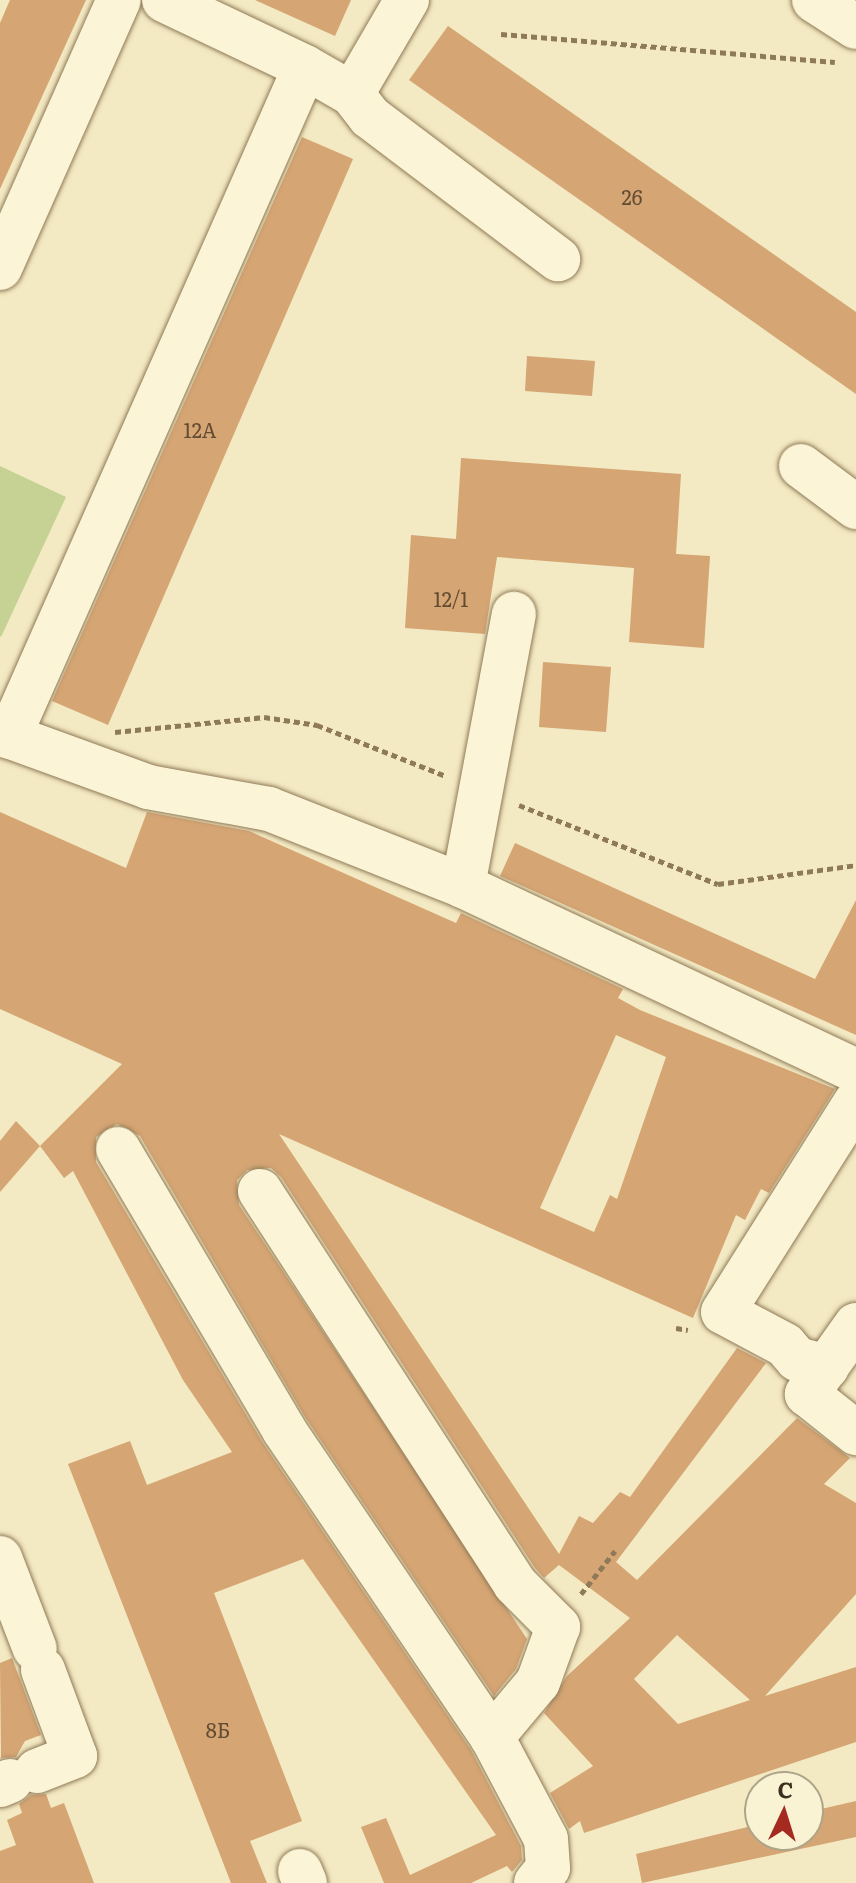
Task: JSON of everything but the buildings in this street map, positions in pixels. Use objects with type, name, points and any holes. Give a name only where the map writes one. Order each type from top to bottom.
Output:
[{"type":"street","points":[[0,268],[119,0]]},
{"type":"street","points":[[164,0],[305,67],[352,94],[370,117],[558,259]]},
{"type":"street","points":[[352,94],[407,0]]},
{"type":"street","points":[[814,0],[848,45]]},
{"type":"street","points":[[305,67],[5,735],[148,787],[269,809],[463,886],[856,1071]]},
{"type":"street","points":[[801,466],[856,507]]},
{"type":"street","points":[[463,886],[514,614]]},
{"type":"street","points":[[827,1367],[797,1359],[785,1345],[723,1312],[856,1102]]},
{"type":"street","points":[[118,1149],[284,1430],[492,1737],[546,1839],[548,1868],[536,1883]]},
{"type":"street","points":[[260,1191],[515,1584],[558,1627],[538,1682],[492,1737]]},
{"type":"street","points":[[856,1325],[807,1394],[856,1433]]},
{"type":"street","points":[[0,1558],[75,1756],[16,1779]]},
{"type":"path","points":[[501,34],[848,45]]},
{"type":"path","points":[[558,1627],[615,1551]]},
{"type":"green space","points":[[0,466],[66,497],[1,637],[0,636]]}]
